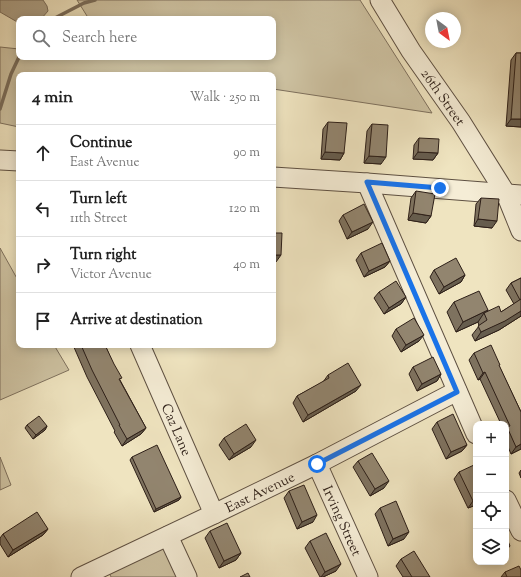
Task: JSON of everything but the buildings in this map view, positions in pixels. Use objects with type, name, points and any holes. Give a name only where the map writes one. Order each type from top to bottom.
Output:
[{"type":"street","name":"26th Street","points":[[380,0],[411,51],[513,194],[521,231]]},
{"type":"street","points":[[0,160],[16,161]]},
{"type":"street","points":[[276,177],[367,182],[513,194]]},
{"type":"street","points":[[367,182],[473,427]]},
{"type":"street","name":"Caz Lane","points":[[141,348],[214,514]]},
{"type":"street","name":"East Avenue","points":[[81,577],[317,464],[457,392]]},
{"type":"street","name":"Irving Street","points":[[317,464],[368,577]]},
{"type":"street","points":[[509,506],[521,532]]},
{"type":"street","points":[[168,536],[187,577]]},
{"type":"shaded area","points":[[0,0],[43,0],[48,11],[44,16],[16,16],[16,21],[0,12]]},
{"type":"shaded area","points":[[77,0],[360,0],[432,113],[276,89],[276,72],[16,72],[16,126],[0,123],[0,47],[16,49],[16,60],[276,60],[276,16],[87,16]]},
{"type":"shaded area","points":[[0,248],[16,277],[16,348],[56,348],[69,370],[0,400]]},
{"type":"shaded area","points":[[0,457],[11,485],[0,490]]},
{"type":"shaded area","points":[[164,544],[179,577],[111,577],[108,570]]},
{"type":"waterway","points":[[59,16],[84,3],[95,0]]},
{"type":"waterway","points":[[0,109],[11,74],[18,60]]},
{"type":"route","points":[[317,464],[457,392],[367,182],[440,188]]}]
